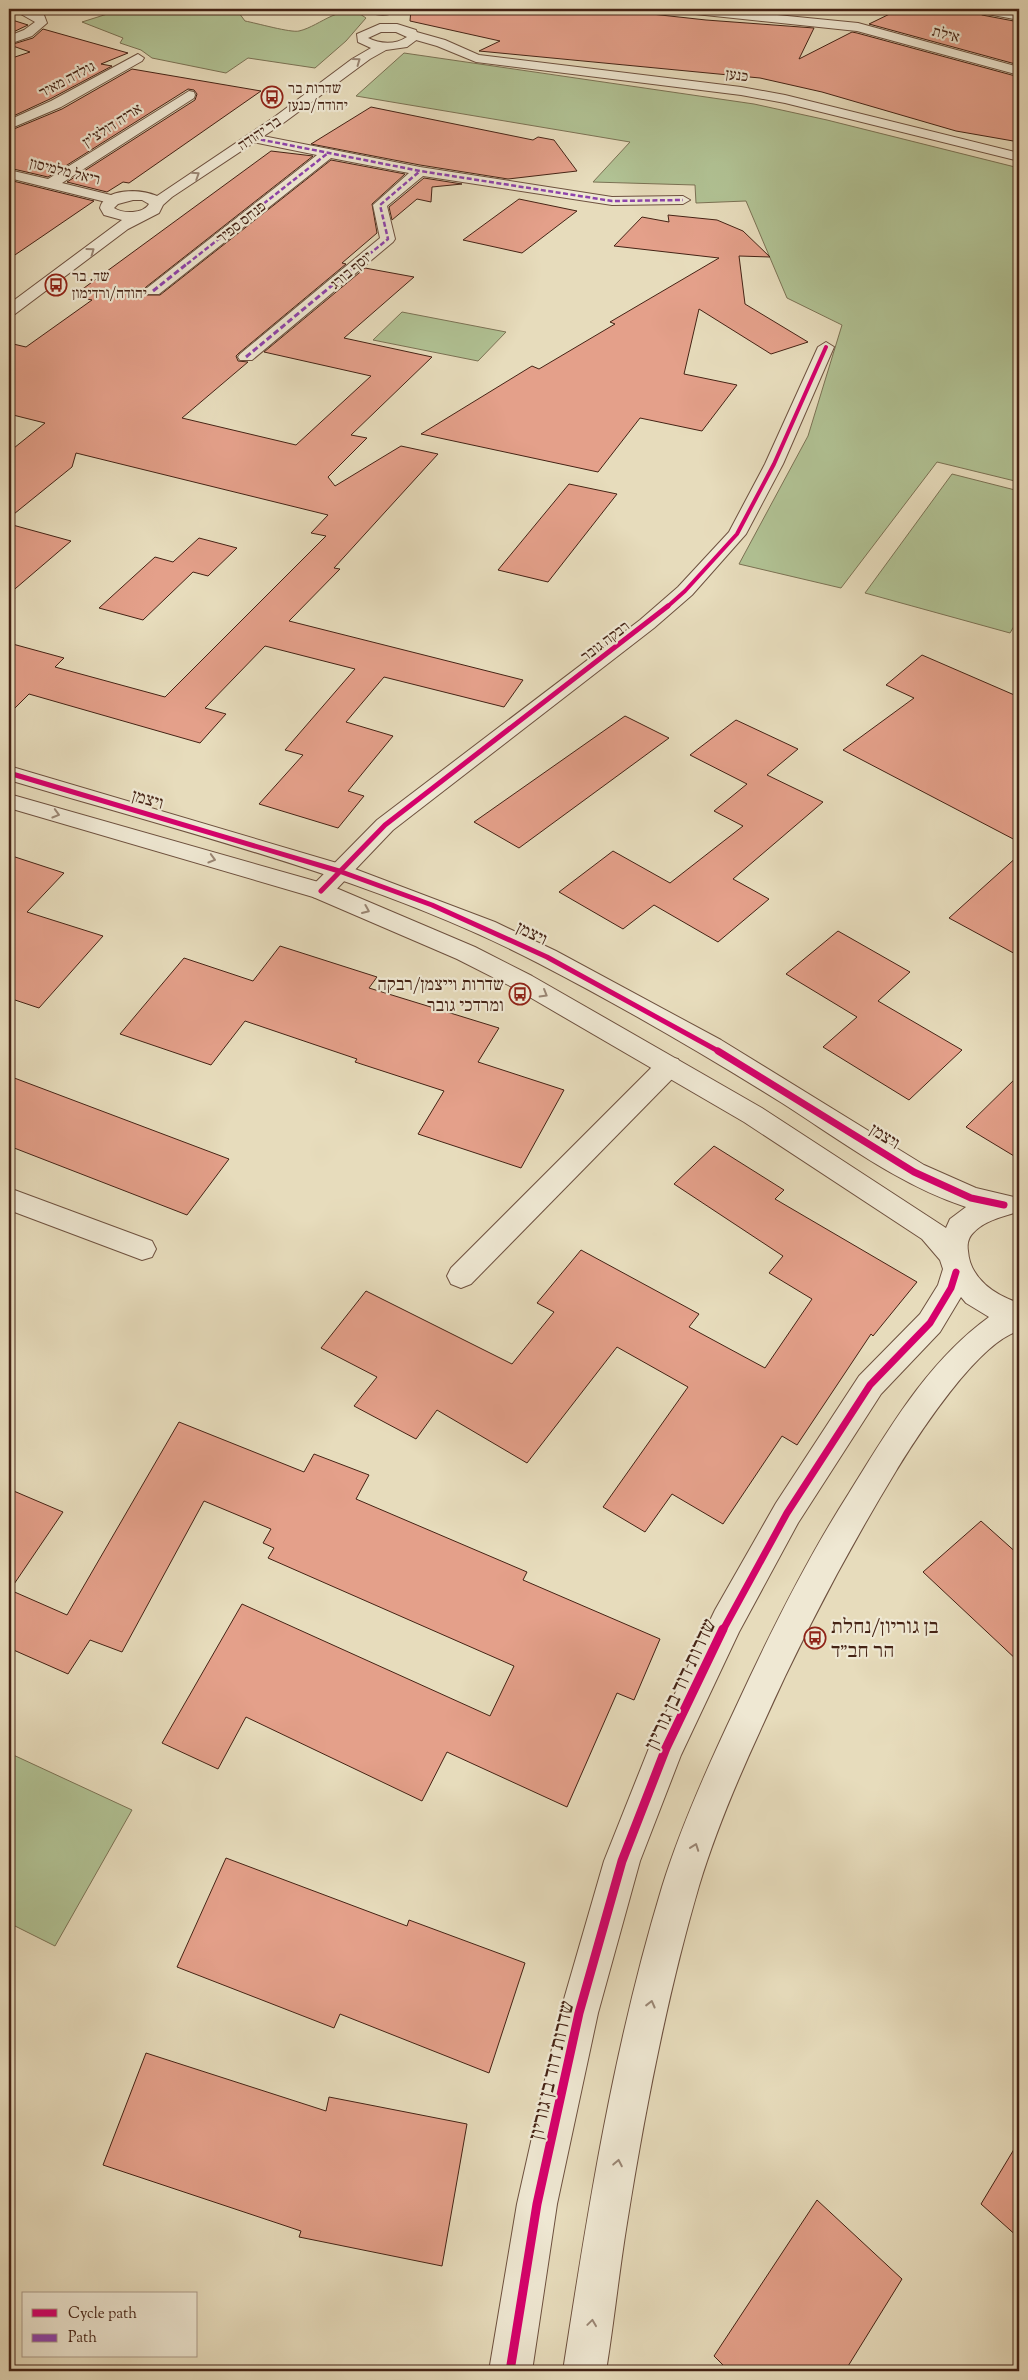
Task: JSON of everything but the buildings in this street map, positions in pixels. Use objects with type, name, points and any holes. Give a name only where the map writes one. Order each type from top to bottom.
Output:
[{"type":"street","points":[[9,40],[28,33],[41,23],[40,18],[33,13],[18,9]]},
{"type":"street","points":[[369,9],[390,10]]},
{"type":"street","name":"אילת","points":[[686,9],[858,27],[1019,71]]},
{"type":"street","points":[[982,9],[1019,16]]},
{"type":"street","points":[[322,71],[362,40],[363,34],[373,30],[390,10]]},
{"type":"street","points":[[402,44],[411,40],[409,32],[399,24],[404,15]]},
{"type":"street","points":[[858,27],[872,15]]},
{"type":"street","name":"כנען","points":[[373,30],[389,28],[409,32],[476,58],[741,91],[785,99],[1019,157]]},
{"type":"street","points":[[362,40],[371,44],[386,46]]},
{"type":"street","name":"כנען","points":[[386,46],[402,44],[448,46]]},
{"type":"street","name":"בר יהודה","points":[[141,215],[154,210],[157,203],[167,194],[253,138],[315,94],[362,57],[386,46]]},
{"type":"street","name":"גולדה מאיר","points":[[9,125],[56,104],[138,58]]},
{"type":"street","name":"אריה דולצ'ין","points":[[52,183],[189,95]]},
{"type":"street","points":[[253,138],[420,171],[612,201],[683,200]]},
{"type":"street","name":"פנחס ספיר","points":[[153,291],[328,153]]},
{"type":"street","points":[[61,254],[97,229],[109,216],[112,206],[152,190],[205,154]]},
{"type":"street","name":"יוסף בורג","points":[[246,358],[388,239],[380,204],[420,171]]},
{"type":"street","name":"ריאל מלמיסון","points":[[9,174],[52,183],[112,206],[126,216],[141,215]]},
{"type":"street","points":[[137,196],[150,198],[157,203]]},
{"type":"street","points":[[9,311],[123,226],[141,215]]},
{"type":"street","name":"רבקה גובר","points":[[321,891],[385,825],[648,624],[686,591],[737,534],[752,507],[826,347]]},
{"type":"street","name":"ויצמן","points":[[9,774],[339,871],[432,905],[547,957],[712,1047],[914,1172],[971,1198],[1012,1205]]},
{"type":"street","points":[[9,801],[321,891],[458,949],[515,978],[753,1115],[932,1231],[954,1263],[965,1285],[993,1307],[1019,1315]]},
{"type":"street","points":[[461,1276],[669,1066]]},
{"type":"street","points":[[9,1200],[142,1249]]},
{"type":"street","name":"שדרות דוד בן גוריון","points":[[510,2371],[537,2204],[579,2013],[622,1861],[666,1748],[727,1621],[787,1513],[870,1385],[930,1322],[951,1288],[954,1263],[953,1240],[960,1226],[972,1215],[987,1208],[1012,1205]]},
{"type":"street","points":[[585,2371],[606,2223],[643,2034],[681,1885],[722,1775],[780,1648],[837,1540],[915,1413],[973,1345],[1003,1323],[1019,1319]]},
{"type":"green space","points":[[123,9],[236,9],[245,21],[295,31],[307,28],[340,13],[357,13],[366,18],[346,41],[315,68],[248,58],[226,73],[152,58],[141,50],[120,43],[123,38],[82,22]]},
{"type":"green space","points":[[404,53],[754,104],[827,120],[1019,168],[1019,482],[937,462],[841,588],[739,564],[808,436],[842,325],[787,298],[746,201],[696,203],[695,185],[593,182],[630,142],[356,96]]},
{"type":"green space","points":[[402,312],[506,332],[478,361],[373,340]]},
{"type":"green space","points":[[952,474],[1019,491],[1019,618],[1010,633],[865,593]]},
{"type":"green space","points":[[9,1753],[132,1810],[55,1946],[9,1923]]},
{"type":"marked path","points":[[253,138],[420,171],[612,201],[683,200]]},
{"type":"marked path","points":[[153,291],[328,153]]},
{"type":"marked path","points":[[246,357],[388,239],[380,205],[420,171]]},
{"type":"cycle path","points":[[321,891],[385,825],[647,624],[685,591],[737,534],[774,464],[826,347]]},
{"type":"cycle path","points":[[9,773],[339,871],[432,905],[487,928],[547,957],[712,1047],[914,1172],[971,1198],[1004,1205]]},
{"type":"cycle path","points":[[510,2371],[537,2204],[579,2013],[622,1861],[666,1748],[727,1621],[787,1513],[870,1385],[930,1323],[951,1288],[956,1272]]},
{"type":"place","name":"שדרות בר יהודה/כנען","points":[[272,97]]},
{"type":"place","name":"שד. בר יהודה/ורדימון","points":[[56,285]]},
{"type":"place","name":"שדרות וייצמן/רבקה ומרדכי גובר","points":[[520,994]]},
{"type":"place","name":"בן גוריון/נחלת הר חב״ד","points":[[815,1638]]}]
